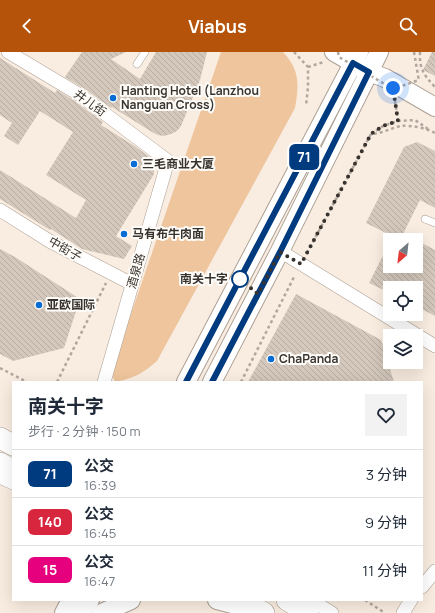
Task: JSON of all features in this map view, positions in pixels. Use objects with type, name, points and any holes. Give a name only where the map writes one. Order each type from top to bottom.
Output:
[{"type":"main road","points":[[334,52],[356,57],[369,72],[384,78],[435,108]]},
{"type":"main road","points":[[213,381],[280,252],[379,52]]},
{"type":"main road","points":[[187,381],[356,57]]},
{"type":"main road","points":[[0,438],[12,444]]},
{"type":"main road","points":[[0,463],[12,470]]},
{"type":"main road","points":[[0,468],[12,478]]},
{"type":"main road","points":[[58,613],[61,601]]},
{"type":"main road","points":[[64,613],[70,601]]},
{"type":"main road","points":[[82,613],[89,601]]},
{"type":"main road","points":[[102,613],[129,601]]},
{"type":"main road","points":[[221,601],[262,612]]},
{"type":"main road","points":[[243,601],[262,612]]},
{"type":"main road","points":[[289,601],[308,613]]},
{"type":"street","name":"井儿街","points":[[8,52],[80,95],[168,161]]},
{"type":"street","name":"酒泉路","points":[[104,381],[168,161]]},
{"type":"street","name":"中街子","points":[[0,210],[51,242],[132,284]]},
{"type":"street","points":[[280,252],[435,346]]},
{"type":"street","points":[[0,427],[12,438]]},
{"type":"street","points":[[0,477],[12,483]]},
{"type":"street","points":[[423,585],[435,571]]},
{"type":"street","points":[[313,601],[332,613]]},
{"type":"street","points":[[403,613],[410,601]]},
{"type":"lane","points":[[137,64],[145,52]]},
{"type":"lane","points":[[425,219],[435,223]]},
{"type":"path","points":[[294,52],[308,66],[306,106]]},
{"type":"path","points":[[338,52],[339,57],[393,88],[419,80]]},
{"type":"path","points":[[414,52],[419,80],[424,85]]},
{"type":"path","points":[[420,52],[419,64],[421,69],[435,87]]},
{"type":"path","points":[[393,88],[398,121]]},
{"type":"path","points":[[242,381],[301,264],[371,134],[383,126],[398,121],[415,120],[435,133]]},
{"type":"path","points":[[371,134],[377,134],[402,126],[428,129]]},
{"type":"path","points":[[57,381],[110,273]]},
{"type":"path","points":[[242,381],[256,357]]},
{"type":"path","points":[[0,368],[25,381]]},
{"type":"path","points":[[367,601],[385,613]]},
{"type":"shaded area","points":[[221,52],[283,52],[293,65],[297,78],[295,108],[157,361],[138,375],[119,381],[115,381],[111,372]]},
{"type":"building","points":[[82,52],[126,52],[111,59],[140,79],[156,52],[207,52],[200,80],[181,126],[177,131],[164,136],[152,132],[112,107],[111,108],[85,89],[65,77]]},
{"type":"building","points":[[432,52],[435,52],[435,76],[423,70]]},
{"type":"building","points":[[0,58],[55,93],[57,90],[76,102],[103,122],[101,125],[152,159],[154,174],[116,236],[132,246],[124,259],[82,249],[0,199],[0,170],[76,218],[86,200],[46,175],[73,132],[40,111],[18,145],[4,136],[12,123],[0,115]]},
{"type":"building","points":[[417,142],[435,151],[435,208],[420,200],[404,233],[386,233],[366,223],[404,147]]},
{"type":"building","points":[[423,244],[435,250],[435,316],[423,310],[423,281],[383,281],[383,290],[369,283],[383,256],[383,273],[423,273]]},
{"type":"building","name":"亚欧国际","points":[[0,249],[80,299],[64,348],[13,361],[0,354]]},
{"type":"building","points":[[296,294],[381,340],[383,346],[383,369],[390,369],[394,381],[249,381]]},
{"type":"bus line","name":"71","points":[[187,381],[353,63],[369,72],[280,252],[213,381]]},
{"type":"place","name":"Hanting Hotel (Lanzhou Nanguan Cross)","points":[[113,98]]},
{"type":"place","name":"三毛商业大厦","points":[[134,164]]},
{"type":"place","name":"马有布牛肉面","points":[[124,234]]},
{"type":"place","name":"南关十字","points":[[240,279]]},
{"type":"place","name":"亚欧国际","points":[[39,305]]},
{"type":"place","name":"ChaPanda","points":[[271,359]]},
{"type":"route","points":[[240,279],[258,294],[280,252],[301,264],[371,134],[383,126],[398,121],[393,88]]}]
